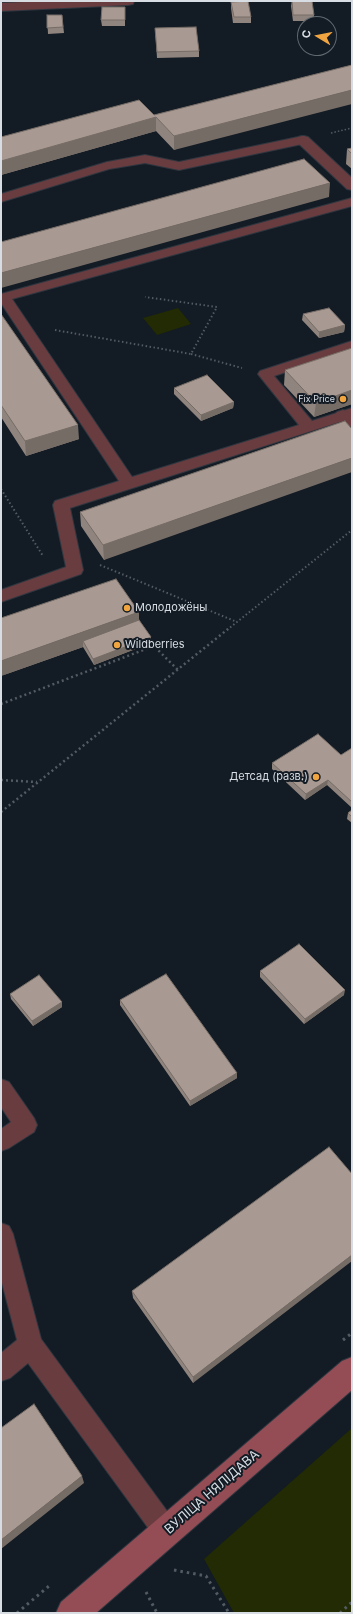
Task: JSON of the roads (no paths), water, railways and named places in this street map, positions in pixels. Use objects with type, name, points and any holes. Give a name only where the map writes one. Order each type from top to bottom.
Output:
[{"type":"street","points":[[1,7],[128,1]]},
{"type":"street","points":[[303,140],[352,186]]},
{"type":"street","name":"ВУЛІЦА НЯЛІДАВА","points":[[72,1613],[130,1561],[352,1371]]},
{"type":"lane","points":[[1,198],[107,166],[145,159],[179,166],[303,140]]},
{"type":"lane","points":[[129,484],[4,297],[352,202]]},
{"type":"lane","points":[[309,426],[265,374],[352,345]]},
{"type":"lane","points":[[1,596],[75,570],[61,505],[309,426],[349,416]]},
{"type":"lane","points":[[1,1088],[26,1125],[1,1141]]},
{"type":"lane","points":[[1,1234],[30,1346],[166,1531]]},
{"type":"lane","points":[[1,1369],[30,1346]]},
{"type":"place","name":"Fix Price","points":[[343,399]]},
{"type":"place","name":"Молодожёны","points":[[127,608]]},
{"type":"place","name":"Wildberries","points":[[117,645]]},
{"type":"place","name":"Детсад (разв.)","points":[[316,777]]}]
